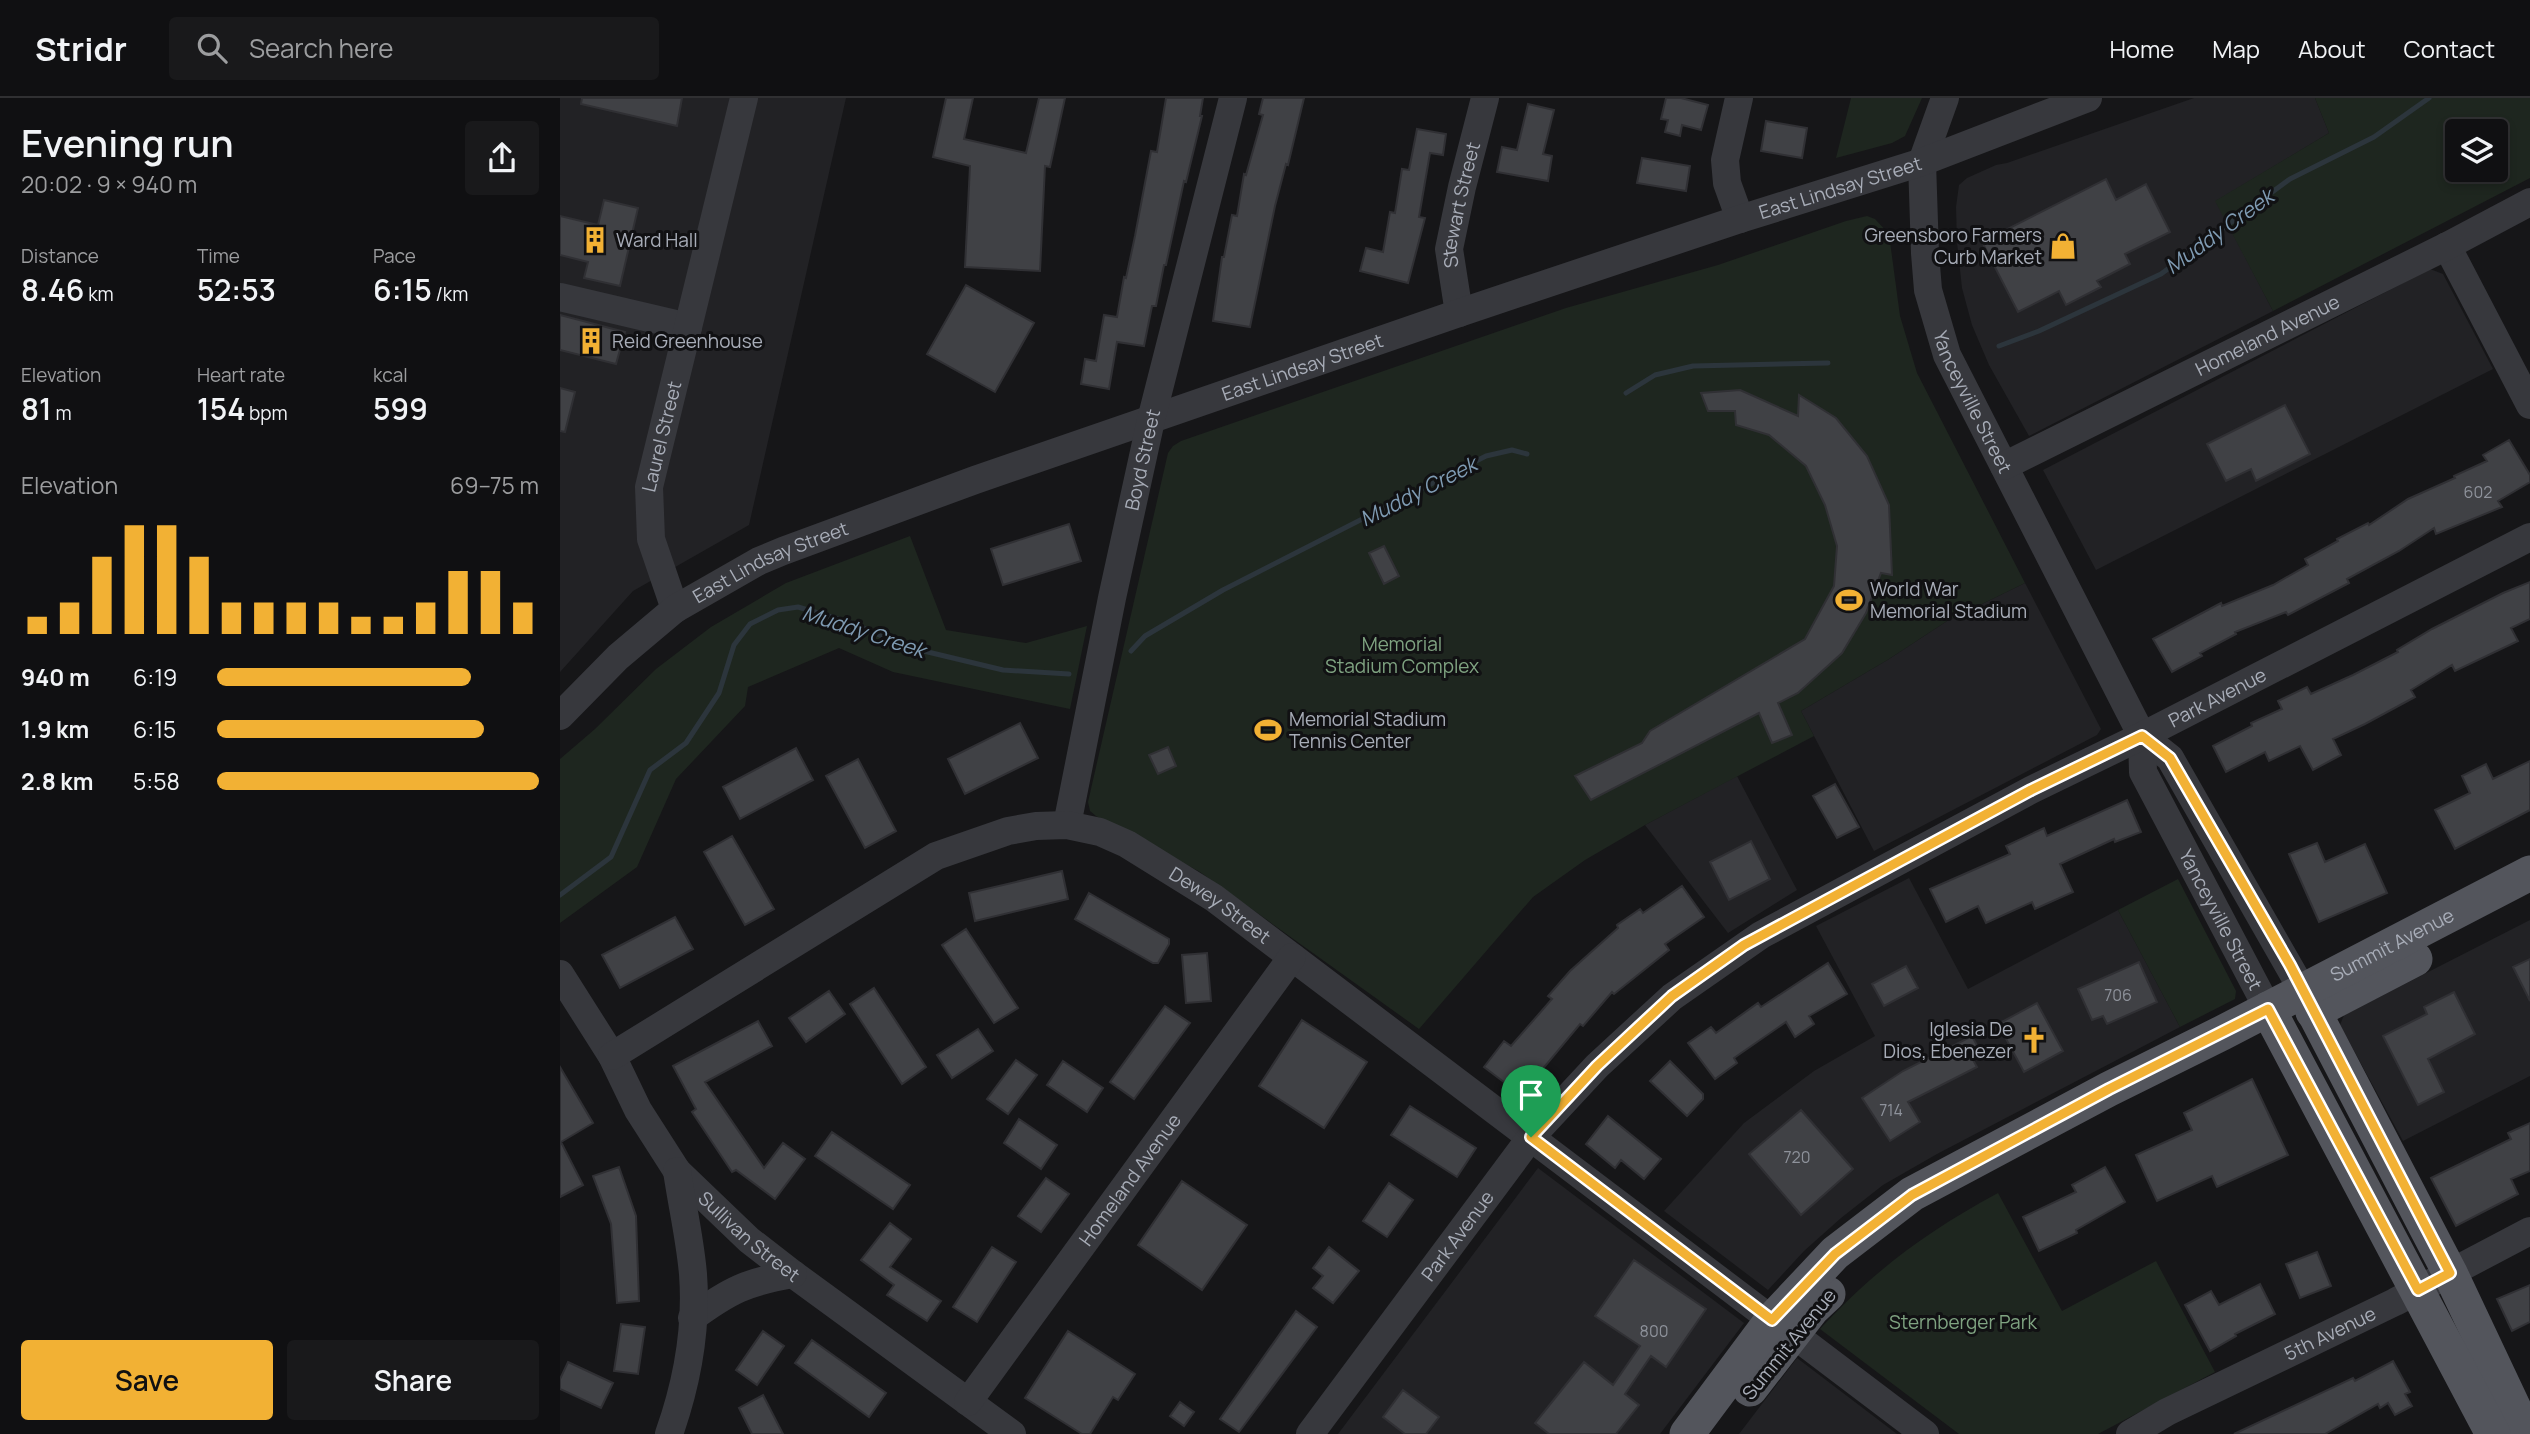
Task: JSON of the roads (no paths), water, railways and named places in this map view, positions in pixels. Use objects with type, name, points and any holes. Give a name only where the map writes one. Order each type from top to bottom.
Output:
[{"type":"main road","name":"Summit Avenue","points":[[2308,1001],[2530,873]]},
{"type":"main road","name":"Summit Avenue","points":[[1687,1434],[1783,1327],[1812,1310],[1842,1280],[1906,1226],[2273,1019],[2530,899]]},
{"type":"main road","name":"Yanceyville Street","points":[[2308,1001],[2450,1273],[2526,1434]]},
{"type":"main road","name":"Yanceyville Street","points":[[2273,1019],[2493,1434]]},
{"type":"main road","name":"Summit Avenue","points":[[1716,1434],[1783,1327]]},
{"type":"street","name":"Laurel Street","points":[[675,609],[651,539],[649,487],[744,98]]},
{"type":"street","name":"Boyd Street","points":[[1067,825],[1150,420],[1233,98]]},
{"type":"street","name":"Stewart Street","points":[[1459,313],[1449,249],[1485,98]]},
{"type":"street","points":[[1739,98],[1725,160],[1727,183],[1740,219]]},
{"type":"street","points":[[1922,162],[1945,98]]},
{"type":"street","name":"East Lindsay Street","points":[[560,716],[618,657],[675,609],[759,561],[783,551],[975,480],[1459,313],[1740,219],[1922,162],[2088,98]]},
{"type":"street","name":"Yanceyville Street","points":[[1922,162],[1928,290],[1947,355],[2142,736],[2170,758],[2308,1001]]},
{"type":"street","name":"Homeland Avenue","points":[[2004,466],[2530,202]]},
{"type":"street","points":[[2447,246],[2530,405]]},
{"type":"street","points":[[560,297],[688,327]]},
{"type":"street","name":"Park Avenue","points":[[1310,1434],[1531,1137],[1597,1066],[1672,996],[1744,945],[2031,790],[2530,537]]},
{"type":"street","name":"Yanceyville Street","points":[[2142,736],[2143,772],[2273,1019]]},
{"type":"street","name":"Dewey Street","points":[[611,1056],[936,856],[1008,831],[1036,826],[1067,825],[1100,832],[1127,844],[1214,898],[1925,1434]]},
{"type":"street","name":"Homeland Avenue","points":[[968,1402],[1292,957]]},
{"type":"street","name":"Sullivan Street","points":[[560,974],[611,1056],[638,1110],[677,1171],[749,1240],[1012,1434]]},
{"type":"street","points":[[668,1434],[682,1392],[690,1350],[692,1318],[693,1275],[677,1171]]},
{"type":"street","name":"5th Avenue","points":[[2130,1434],[2167,1412],[2418,1290],[2530,1231]]},
{"type":"street","points":[[692,1318],[722,1296],[756,1281],[793,1274]]},
{"type":"waterway","name":"Muddy Creek","points":[[1999,346],[2039,331],[2161,274],[2290,179],[2374,137],[2429,98]]},
{"type":"waterway","name":"Muddy Creek","points":[[1626,393],[1655,375],[1693,366],[1828,363]]},
{"type":"waterway","name":"Muddy Creek","points":[[1131,651],[1145,636],[1223,590],[1486,456],[1512,450],[1527,454]]},
{"type":"waterway","name":"Muddy Creek","points":[[560,895],[611,857],[650,770],[686,743],[719,693],[734,645],[750,624],[778,610],[798,607],[852,623],[907,647],[1003,670],[1069,674]]},
{"type":"place","name":"Ward Hall","points":[[595,240]]},
{"type":"place","name":"Greensboro Farmers Curb Market","points":[[2063,246]]},
{"type":"place","name":"Reid Greenhouse","points":[[591,341]]},
{"type":"place","name":"World War Memorial Stadium","points":[[1849,600]]},
{"type":"place","name":"Memorial Stadium Tennis Center","points":[[1268,730]]},
{"type":"place","name":"Iglesia De Dios, Ebenezer","points":[[2034,1040]]},
{"type":"park label","name":"Memorial Stadium Complex","points":[[1402,655]]},
{"type":"park label","name":"Sternberger Park","points":[[1963,1322]]}]
